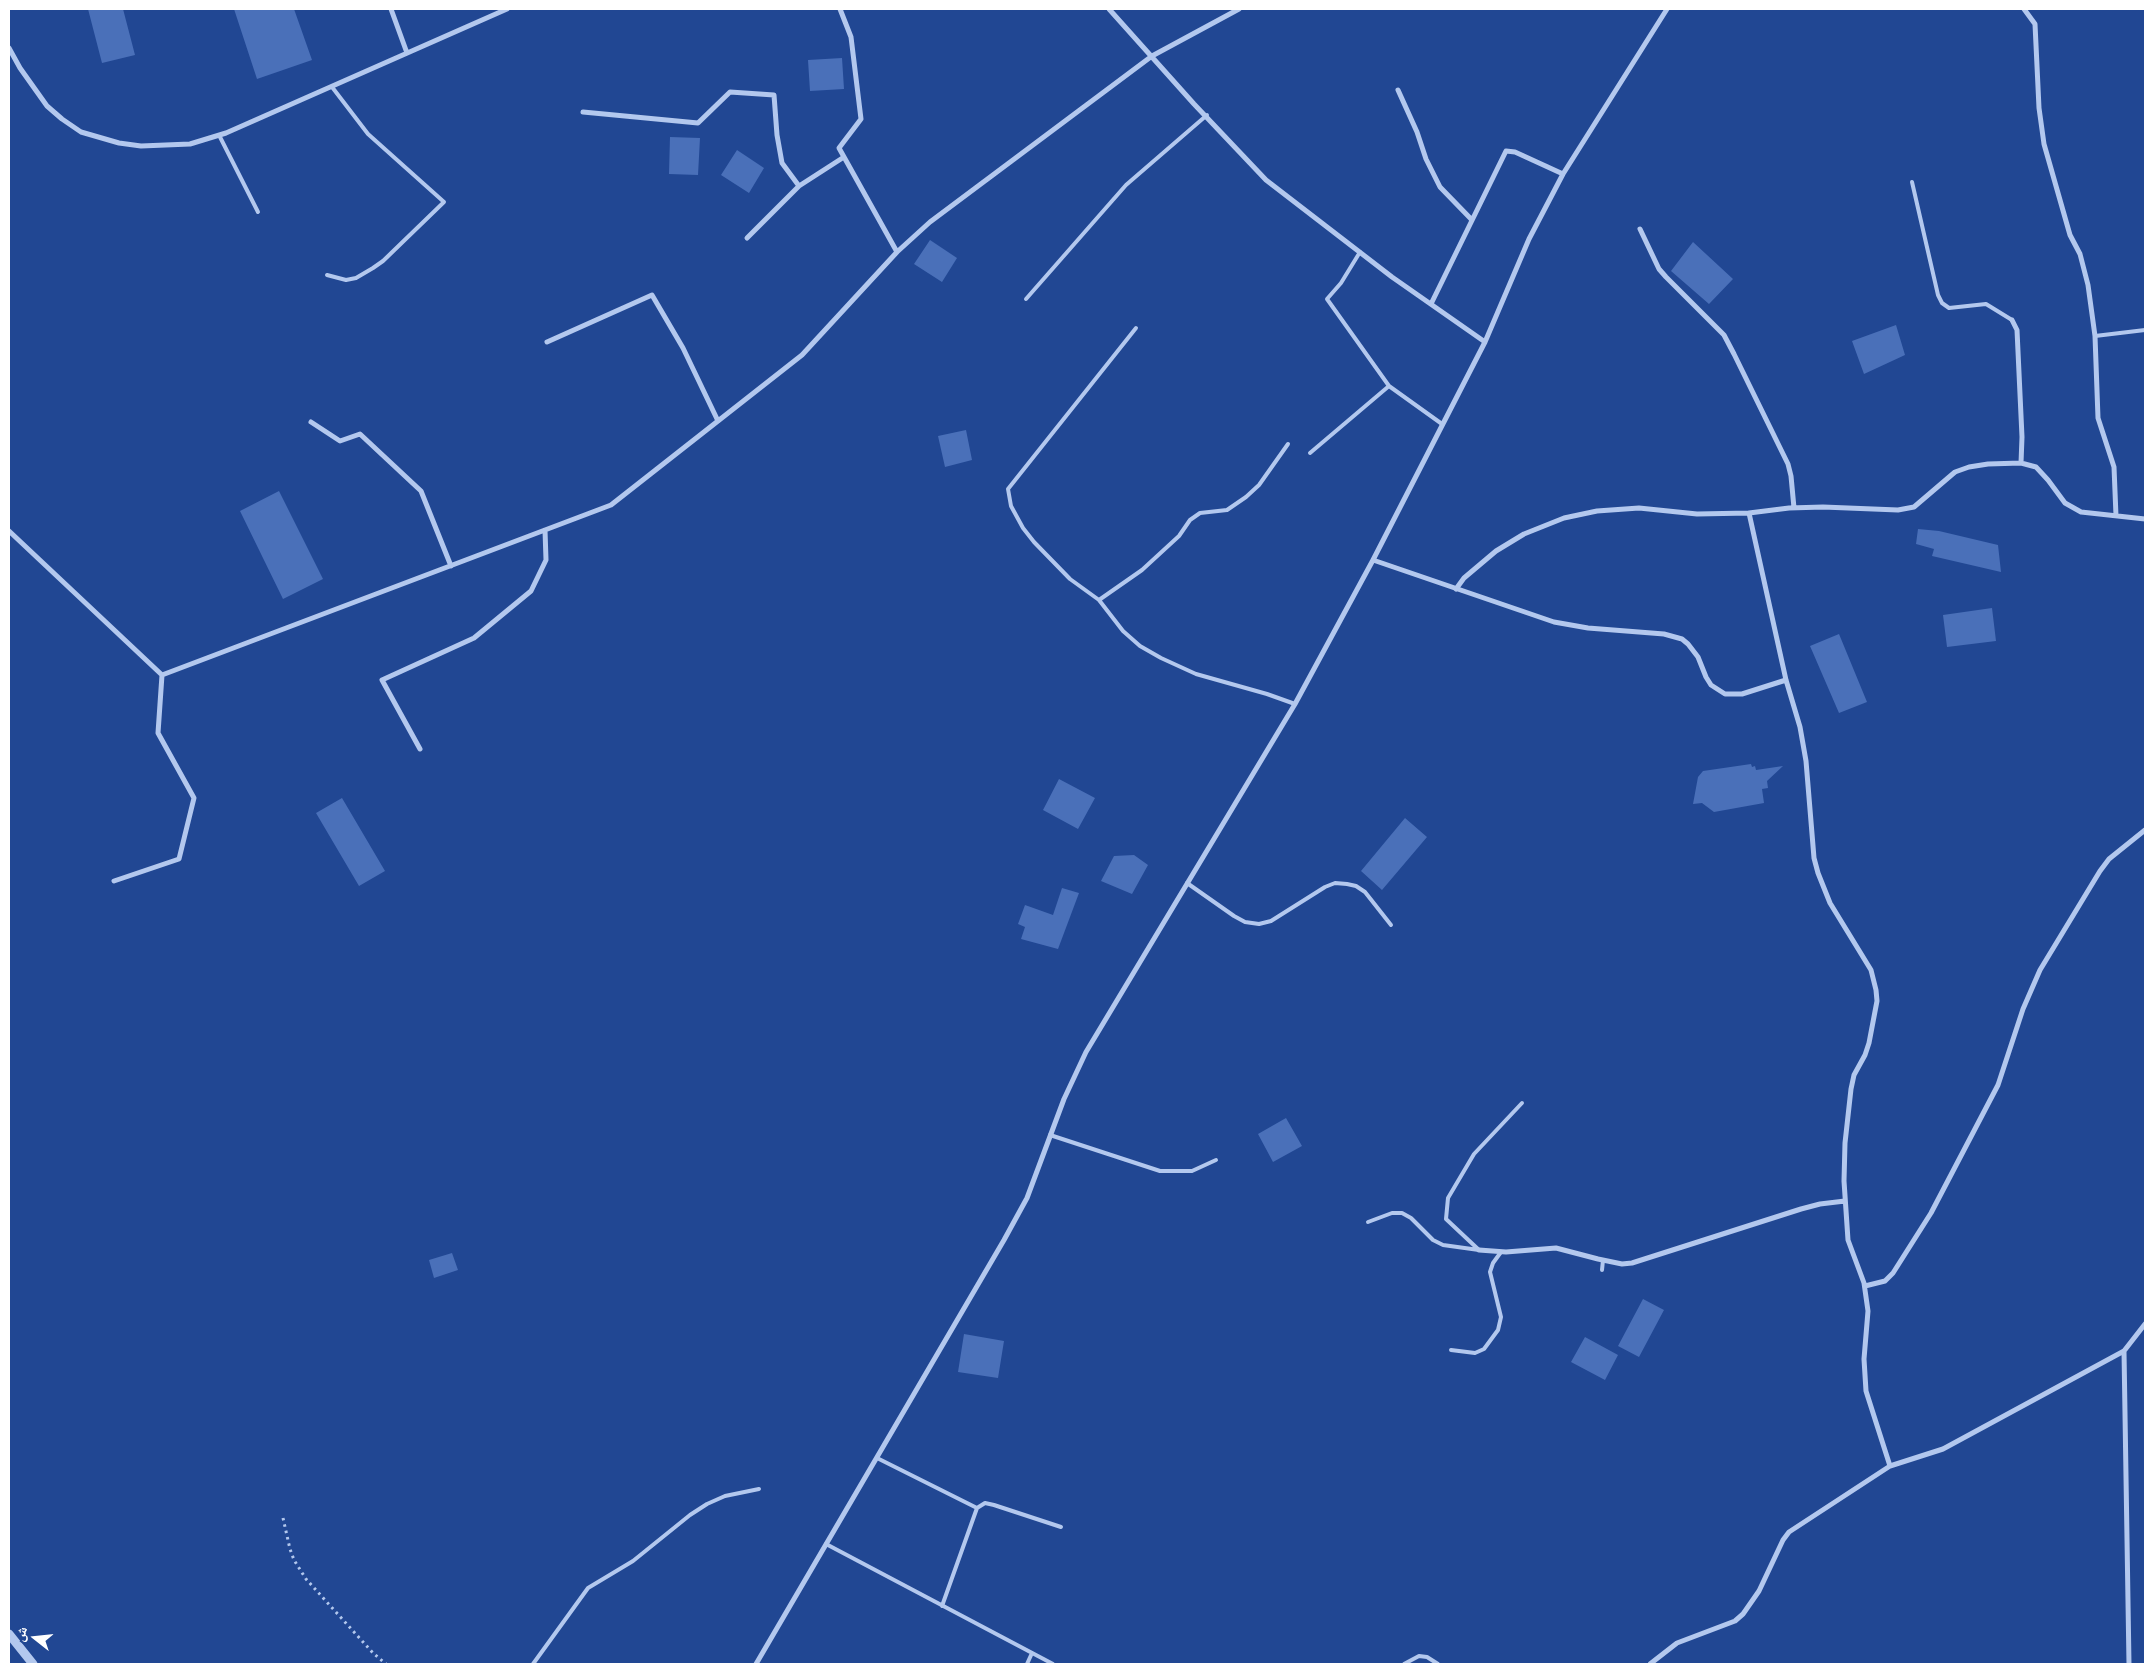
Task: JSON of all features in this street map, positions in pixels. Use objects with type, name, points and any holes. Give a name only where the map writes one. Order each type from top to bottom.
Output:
[{"type":"street","points":[[391,9],[407,53]]},
{"type":"street","points":[[9,48],[20,68],[47,106],[81,132],[105,140],[141,146],[190,144],[219,135],[332,87],[507,9]]},
{"type":"street","points":[[840,9],[852,37],[861,119],[839,148],[897,252]]},
{"type":"street","points":[[1109,9],[1266,180],[1360,252],[1485,342]]},
{"type":"street","points":[[162,675],[611,505],[802,355],[897,252],[930,222],[1152,56],[1239,9]]},
{"type":"street","points":[[756,1664],[1004,1240],[1027,1198],[1064,1099],[1086,1052],[1186,883],[1296,704],[1373,560],[1485,342],[1529,239],[1563,174],[1667,9]]},
{"type":"street","points":[[2024,9],[2035,24],[2039,108],[2044,144],[2070,235],[2084,268],[2095,336],[2098,418],[2114,467],[2116,516]]},
{"type":"street","points":[[1398,90],[1417,132],[1426,159],[1440,187],[1472,220]]},
{"type":"street","points":[[583,112],[698,123],[730,92],[774,95],[777,134],[782,164],[799,186]]},
{"type":"street","points":[[1432,304],[1506,151],[1515,152],[1563,174]]},
{"type":"street","points":[[747,238],[799,186],[844,157]]},
{"type":"street","points":[[1640,229],[1659,269],[1666,278],[1724,335],[1788,464],[1794,508]]},
{"type":"street","points":[[547,342],[652,296],[683,348],[718,421]]},
{"type":"street","points":[[2012,320],[2017,330],[2022,437],[2021,463]]},
{"type":"street","points":[[311,422],[340,441],[360,434],[421,491],[450,566]]},
{"type":"street","points":[[1456,589],[1464,578],[1496,551],[1524,534],[1564,518],[1596,511],[1650,508],[1697,514],[1749,513],[1794,508],[1898,510],[1914,507],[1955,472],[1969,466],[1988,464],[2030,464],[2041,471],[2059,496],[2072,508],[2081,512],[2145,519]]},
{"type":"street","points":[[1749,513],[1786,680],[1800,727],[1806,761],[1814,858],[1818,874],[1830,903],[1871,970],[1876,990],[1877,1001],[1874,1025],[1865,1055],[1854,1075],[1845,1143],[1845,1201],[1848,1240],[1865,1286],[1868,1311],[1864,1380],[1890,1466]]},
{"type":"street","points":[[420,749],[382,680],[474,638],[531,591],[546,560],[545,530]]},
{"type":"street","points":[[9,531],[162,675]]},
{"type":"street","points":[[1373,560],[1572,626],[1664,634],[1682,639],[1698,656],[1711,685],[1725,694],[1742,694],[1786,680]]},
{"type":"street","points":[[114,881],[179,859],[194,798],[158,733],[162,675]]},
{"type":"street","points":[[1865,1286],[1885,1281],[1893,1273],[1931,1213],[1998,1085],[2023,1009],[2040,970],[2100,871],[2109,859],[2145,830]]},
{"type":"street","points":[[1478,1250],[1501,1252],[1556,1248],[1622,1264],[1632,1263],[1800,1208],[1845,1201]]},
{"type":"street","points":[[1650,1664],[1677,1643],[1735,1621],[1752,1602],[1783,1540],[1790,1532],[1890,1466],[1943,1449],[2124,1351],[2145,1324]]},
{"type":"street","points":[[2124,1351],[2129,1664]]},
{"type":"street","points":[[9,1634],[33,1664]]},
{"type":"lane","points":[[327,275],[346,280],[356,278],[373,268],[384,261],[444,202],[368,134],[332,87]]},
{"type":"lane","points":[[1026,299],[1126,185],[1206,115]]},
{"type":"lane","points":[[219,135],[258,212]]},
{"type":"lane","points":[[1912,182],[1938,295],[1942,303],[1949,308],[1986,304],[2012,320]]},
{"type":"lane","points":[[1360,252],[1341,283],[1328,299],[1389,386],[1442,424]]},
{"type":"lane","points":[[1136,328],[1008,490],[1011,506],[1023,528],[1034,542],[1070,579],[1099,600],[1123,631],[1140,646],[1196,674],[1268,694],[1296,704]]},
{"type":"lane","points":[[2095,336],[2145,330]]},
{"type":"lane","points":[[1310,453],[1389,386]]},
{"type":"lane","points":[[1099,600],[1142,570],[1179,536],[1190,520],[1200,513],[1227,510],[1246,497],[1259,485],[1288,444]]},
{"type":"lane","points":[[1186,883],[1234,916],[1245,922],[1259,924],[1271,922],[1326,887],[1335,883],[1347,884],[1356,886],[1365,892],[1391,925]]},
{"type":"lane","points":[[1478,1250],[1446,1219],[1448,1198],[1474,1154],[1522,1103]]},
{"type":"lane","points":[[1050,1134],[1160,1171],[1192,1170],[1216,1160]]},
{"type":"lane","points":[[1368,1222],[1392,1213],[1402,1213],[1411,1218],[1433,1240],[1443,1245],[1478,1250]]},
{"type":"lane","points":[[1451,1350],[1475,1353],[1484,1349],[1498,1330],[1501,1317],[1490,1272],[1493,1263],[1501,1252]]},
{"type":"lane","points":[[1602,1270],[1603,1260]]},
{"type":"lane","points":[[877,1458],[977,1508]]},
{"type":"lane","points":[[533,1664],[588,1588],[633,1561],[674,1527],[708,1504],[725,1496],[759,1489]]},
{"type":"lane","points":[[942,1606],[977,1508],[985,1503],[994,1504],[1061,1527]]},
{"type":"lane","points":[[826,1544],[1053,1664]]},
{"type":"lane","points":[[1027,1664],[1032,1654]]},
{"type":"lane","points":[[1404,1664],[1419,1656],[1427,1657],[1438,1664]]},
{"type":"path","points":[[284,1518],[294,1560],[306,1579],[373,1654],[386,1664]]},
{"type":"building","points":[[88,9],[123,9],[135,55],[102,63]]},
{"type":"building","points":[[234,9],[294,9],[312,60],[257,79]]},
{"type":"building","points":[[842,58],[844,89],[810,91],[808,60]]},
{"type":"building","points":[[670,137],[700,138],[698,175],[669,174]]},
{"type":"building","points":[[737,150],[764,168],[749,193],[721,175]]},
{"type":"building","points":[[930,240],[957,258],[942,282],[914,264]]},
{"type":"building","points":[[1693,242],[1733,279],[1709,304],[1671,271]]},
{"type":"building","points":[[1896,325],[1905,355],[1864,374],[1852,341]]},
{"type":"building","points":[[966,430],[972,460],[945,467],[938,436]]},
{"type":"building","points":[[279,491],[323,579],[283,599],[240,511]]},
{"type":"building","points":[[1918,529],[1939,531],[1998,545],[2001,572],[1932,556],[1934,549],[1916,544]]},
{"type":"building","points":[[1992,608],[1996,641],[1947,647],[1943,615]]},
{"type":"building","points":[[1839,634],[1867,702],[1839,713],[1810,646]]},
{"type":"building","points":[[1751,764],[1752,767],[1755,766],[1756,770],[1783,766],[1767,781],[1768,788],[1762,789],[1764,803],[1714,812],[1702,803],[1693,804],[1698,777],[1703,771]]},
{"type":"building","points":[[1059,779],[1095,798],[1078,829],[1043,810]]},
{"type":"building","points":[[342,798],[385,871],[359,886],[316,813]]},
{"type":"building","points":[[1405,818],[1427,837],[1382,890],[1361,871]]},
{"type":"building","points":[[1134,855],[1148,865],[1132,894],[1101,881],[1114,856]]},
{"type":"building","points":[[1062,888],[1079,893],[1058,949],[1021,939],[1025,927],[1018,924],[1025,905],[1053,915]]},
{"type":"building","points":[[1286,1118],[1302,1146],[1273,1162],[1258,1134]]},
{"type":"building","points":[[452,1253],[458,1270],[434,1278],[429,1260]]},
{"type":"building","points":[[1643,1299],[1664,1310],[1639,1357],[1618,1346]]},
{"type":"building","points":[[964,1334],[1004,1341],[998,1378],[958,1372]]},
{"type":"building","points":[[1585,1337],[1618,1355],[1605,1380],[1571,1362]]}]
